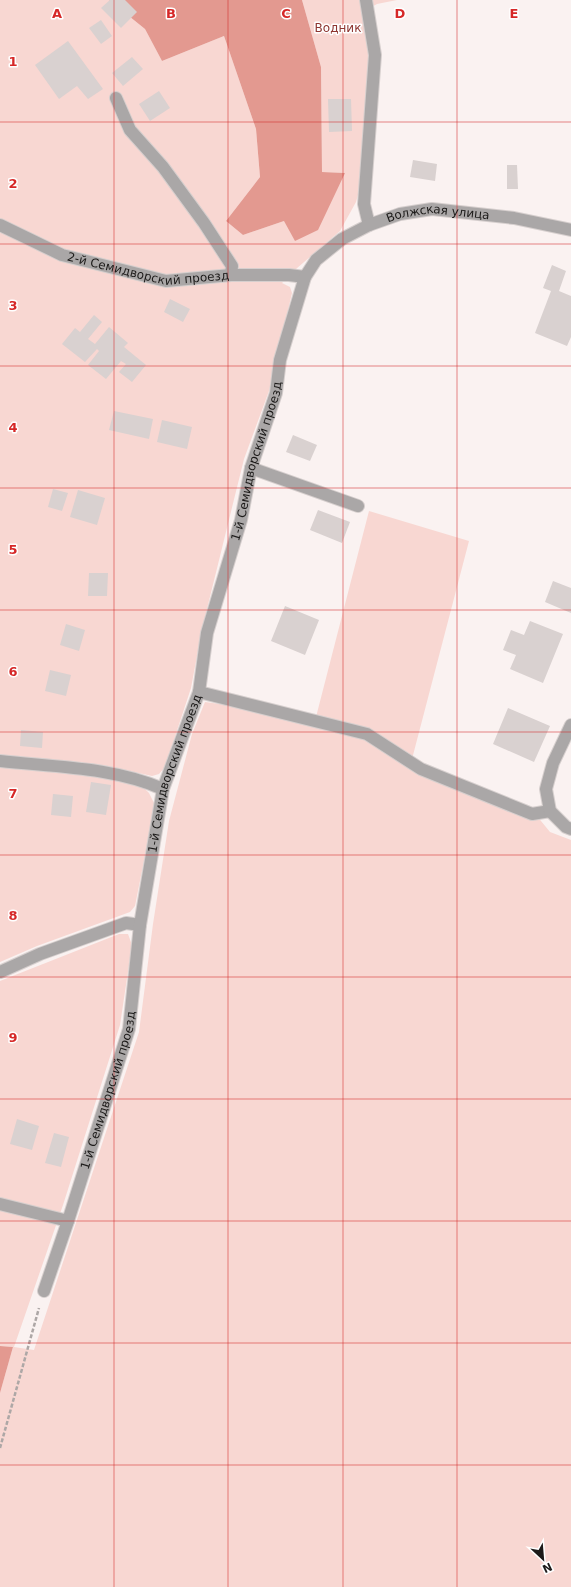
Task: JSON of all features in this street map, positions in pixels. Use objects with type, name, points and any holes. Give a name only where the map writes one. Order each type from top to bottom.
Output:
[{"type":"street","points":[[366,0],[376,55],[364,204],[369,225]]},
{"type":"street","points":[[116,98],[130,130],[163,167],[204,223],[232,266],[231,275]]},
{"type":"street","name":"Волжская улица","points":[[316,260],[342,239],[369,225],[400,214],[432,209],[514,218],[571,230]]},
{"type":"street","name":"2-й Семидворский проезд","points":[[0,224],[62,255],[166,281],[231,275],[288,275],[305,277]]},
{"type":"street","name":"1-й Семидворский проезд","points":[[44,1291],[68,1221],[129,1029],[140,926],[163,789],[199,692],[207,633],[241,520],[251,468],[276,393],[280,360],[305,277],[316,260]]},
{"type":"street","points":[[251,468],[358,506]]},
{"type":"street","points":[[199,692],[367,734],[421,769],[532,814],[550,811]]},
{"type":"street","points":[[571,725],[553,764],[546,789],[550,811],[566,827],[571,829]]},
{"type":"street","points":[[0,762],[101,771],[151,784],[163,789]]},
{"type":"street","points":[[0,972],[40,954],[126,923],[140,926]]},
{"type":"street","points":[[0,1204],[68,1221]]},
{"type":"path","points":[[0,1448],[44,1291]]},
{"type":"green space","name":"Водник","points":[[0,0],[109,0],[145,29],[162,61],[224,36],[256,129],[260,177],[226,221],[243,235],[284,221],[345,173],[322,172],[321,67],[302,0],[397,0],[377,4],[363,12],[369,57],[364,174],[356,202],[340,231],[282,283],[290,287],[292,293],[269,391],[244,459],[202,629],[191,688],[165,767],[159,774],[152,776],[103,765],[0,758]]},
{"type":"green space","points":[[369,511],[469,541],[412,759],[532,810],[550,832],[571,840],[571,1587],[0,1587],[0,1393],[13,1347],[0,1346],[0,981],[119,934],[128,934],[132,945],[120,1025],[63,1205],[14,1347],[34,1350],[139,1032],[153,924],[169,821],[192,734],[205,702],[316,717]]},
{"type":"green space","points":[[0,766],[100,773],[142,786],[149,793],[155,805],[135,906],[130,912],[37,946],[0,962]]},
{"type":"shaded area","points":[[109,0],[302,0],[321,67],[322,172],[345,173],[318,230],[295,241],[284,221],[243,235],[226,221],[260,177],[256,129],[224,36],[162,61],[145,29]]},
{"type":"shaded area","points":[[0,1346],[13,1347],[0,1393]]},
{"type":"building","points":[[110,0],[125,0],[137,12],[121,28],[101,8]]},
{"type":"building","points":[[101,20],[112,36],[101,44],[89,28]]},
{"type":"building","points":[[68,41],[103,89],[88,99],[77,86],[59,99],[35,65]]},
{"type":"building","points":[[132,57],[143,69],[123,86],[112,73]]},
{"type":"building","points":[[159,91],[170,108],[150,121],[139,104]]},
{"type":"building","points":[[328,99],[351,99],[352,131],[329,132]]},
{"type":"building","points":[[413,160],[437,164],[435,181],[410,177]]},
{"type":"building","points":[[507,165],[517,165],[518,189],[507,189]]},
{"type":"building","points":[[552,265],[566,271],[559,291],[571,296],[571,337],[567,346],[535,333],[551,291],[543,288]]},
{"type":"building","points":[[170,299],[190,309],[183,322],[164,312]]},
{"type":"building","points":[[94,315],[102,322],[88,339],[95,344],[109,327],[128,343],[124,347],[146,365],[132,382],[119,372],[126,364],[121,361],[106,379],[88,365],[99,351],[97,349],[85,362],[62,344],[75,328],[80,332]]},
{"type":"building","points":[[114,411],[153,419],[149,439],[109,430]]},
{"type":"building","points":[[162,420],[192,427],[187,449],[157,442]]},
{"type":"building","points":[[293,435],[317,445],[310,461],[286,452]]},
{"type":"building","points":[[53,489],[68,493],[62,511],[48,507]]},
{"type":"building","points":[[78,490],[105,498],[97,525],[70,517]]},
{"type":"building","points":[[318,510],[350,522],[342,543],[310,530]]},
{"type":"building","points":[[89,573],[108,573],[107,596],[88,596]]},
{"type":"building","points":[[553,581],[571,588],[571,613],[545,602]]},
{"type":"building","points":[[285,606],[319,620],[305,655],[271,641]]},
{"type":"building","points":[[530,621],[563,634],[543,683],[510,669],[516,655],[503,650],[511,630],[524,635]]},
{"type":"building","points":[[66,624],[85,630],[79,651],[60,645]]},
{"type":"building","points":[[50,670],[71,675],[66,696],[45,691]]},
{"type":"building","points":[[508,708],[550,726],[534,762],[493,744]]},
{"type":"building","points":[[21,730],[43,732],[42,748],[20,746]]},
{"type":"building","points":[[91,782],[111,785],[106,815],[86,812]]},
{"type":"building","points":[[53,794],[73,796],[71,817],[51,815]]},
{"type":"building","points":[[17,1119],[39,1126],[32,1150],[10,1144]]},
{"type":"building","points":[[54,1133],[69,1137],[61,1167],[45,1163]]}]
